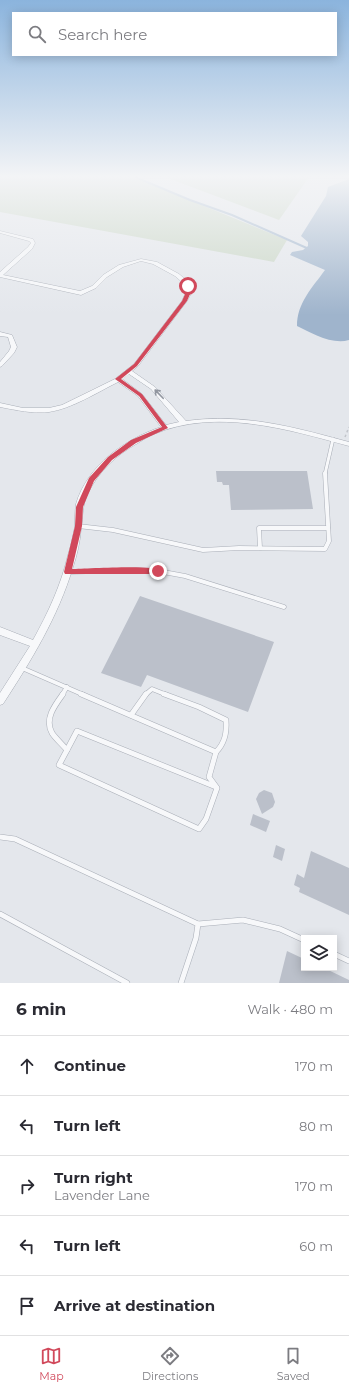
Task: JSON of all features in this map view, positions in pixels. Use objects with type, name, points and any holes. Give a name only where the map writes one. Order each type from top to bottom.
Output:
[{"type":"street","points":[[0,232],[31,240],[33,243],[30,248],[0,275]]},
{"type":"street","points":[[0,275],[81,293],[94,287],[105,276],[120,266],[141,260],[155,263],[177,275],[188,286],[189,292],[187,297],[129,371],[118,379],[64,406],[49,410],[23,410],[0,405]]},
{"type":"street","points":[[0,334],[10,336],[14,346],[12,352],[0,365]]},
{"type":"street","points":[[129,371],[154,388],[184,423]]},
{"type":"street","points":[[118,379],[140,395],[165,428]]},
{"type":"street","points":[[0,701],[22,668],[58,600],[67,572],[78,526],[79,507],[91,480],[110,458],[133,442],[165,428],[184,423],[216,419],[245,420],[346,443]]},
{"type":"street","points":[[0,631],[35,644]]},
{"type":"lane","points":[[78,526],[113,530],[203,550],[239,548],[325,549],[329,541],[325,470],[333,439]]},
{"type":"lane","points":[[260,548],[259,528],[328,528]]},
{"type":"lane","points":[[67,572],[139,570],[158,571],[185,576],[284,607]]},
{"type":"lane","points":[[22,668],[216,752]]},
{"type":"lane","points":[[67,687],[49,719],[51,733],[67,750]]},
{"type":"lane","points":[[131,715],[144,695],[152,689],[199,707],[226,720],[227,732],[222,746],[216,752],[208,777],[218,788]]},
{"type":"lane","points":[[78,731],[218,788],[206,819],[199,829],[59,765],[78,731]]},
{"type":"lane","points":[[0,837],[15,839],[198,924],[243,920],[280,929],[301,939]]},
{"type":"lane","points":[[0,914],[127,983]]},
{"type":"lane","points":[[181,983],[196,938],[198,924]]},
{"type":"lane","points":[[337,955],[349,960]]},
{"type":"path","points":[[346,443],[349,427]]},
{"type":"green space","points":[[60,223],[245,223],[287,240],[274,262]]},
{"type":"water","points":[[309,223],[349,223],[349,340],[329,340],[297,326],[302,303],[325,270],[290,255],[292,252],[303,250],[308,246],[308,242],[301,236]]},
{"type":"building","points":[[216,471],[307,471],[313,509],[231,510],[229,485],[223,485],[222,482],[217,482]]},
{"type":"building","points":[[140,596],[274,642],[248,712],[147,675],[141,687],[101,673]]},
{"type":"building","points":[[264,790],[272,793],[275,802],[273,807],[262,814],[256,799],[259,793]]},
{"type":"building","points":[[253,814],[270,821],[266,832],[250,825]]},
{"type":"building","points":[[276,845],[285,849],[282,861],[273,857]]},
{"type":"building","points":[[311,851],[349,868],[349,915],[299,892],[300,888],[294,885],[297,874],[304,878]]},
{"type":"building","points":[[287,951],[301,958],[301,971],[330,971],[349,980],[349,983],[279,983]]},
{"type":"waterway","points":[[250,223],[309,249]]},
{"type":"route","points":[[158,571],[139,570],[67,572],[75,544],[79,507],[91,480],[110,458],[133,442],[165,428],[140,395],[118,379],[136,365],[187,297],[189,292],[188,286]]}]
